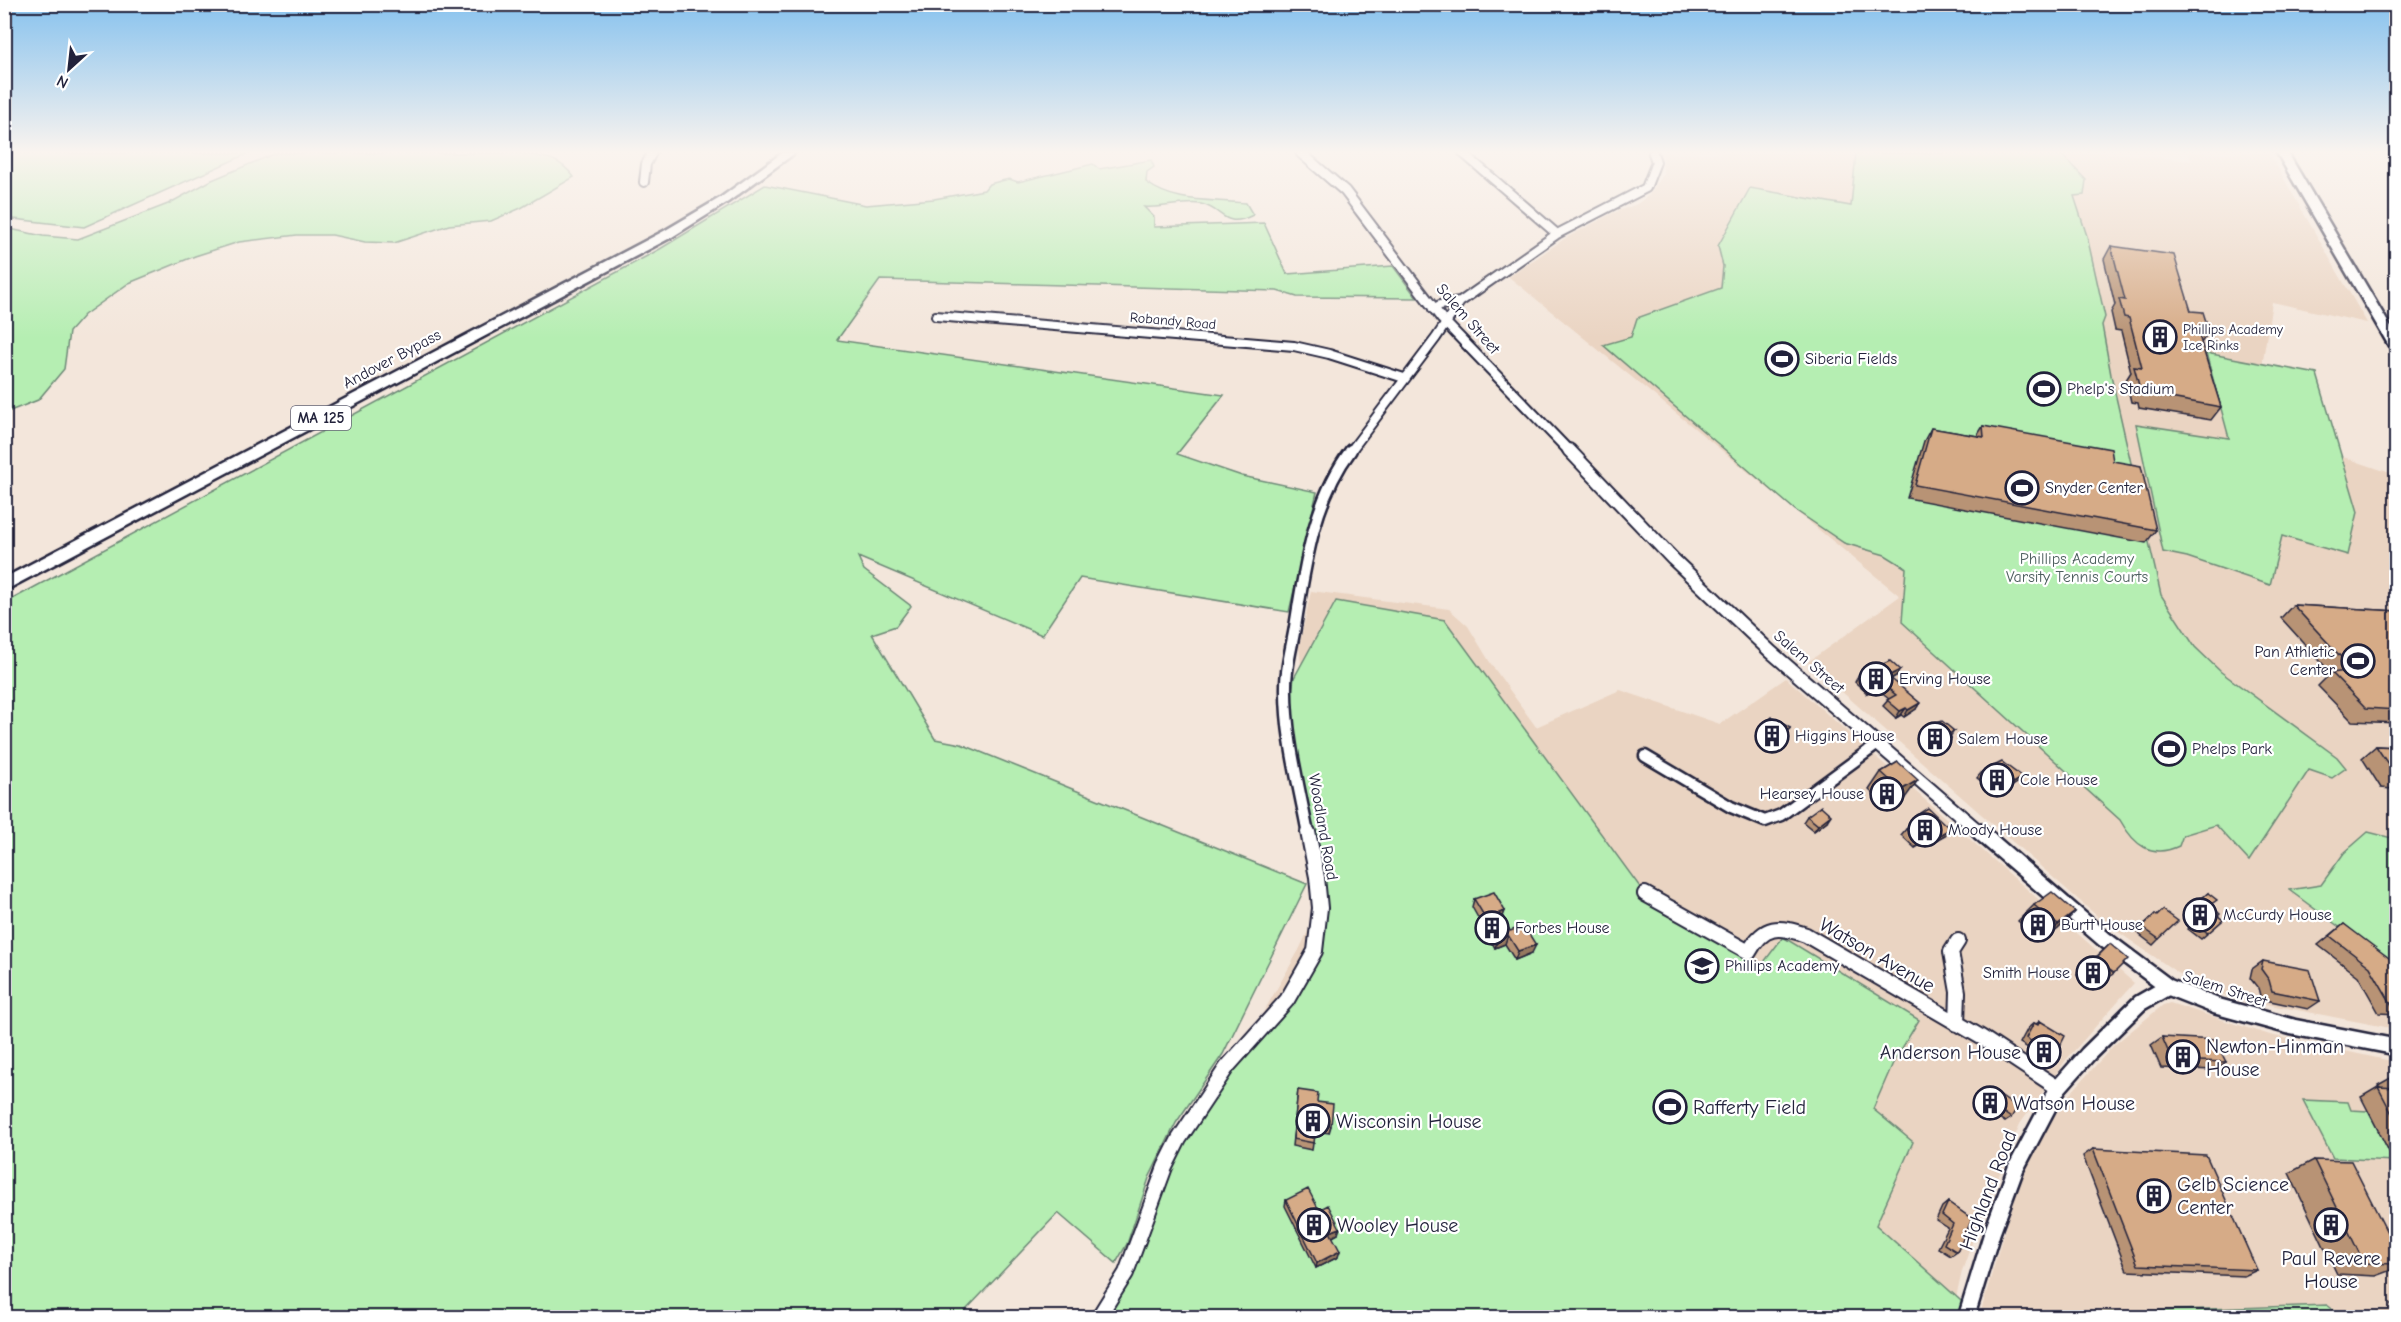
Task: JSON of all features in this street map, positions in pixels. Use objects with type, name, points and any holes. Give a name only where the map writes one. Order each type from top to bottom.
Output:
[{"type":"main road","name":"Andover Bypass","points":[[4,585],[668,234],[700,215]]},
{"type":"main road","points":[[2319,215],[2397,345]]},
{"type":"street","name":"Salem Street","points":[[1364,215],[1433,309],[1673,559],[1779,658],[2104,939],[2168,987],[2216,1006],[2293,1027],[2397,1047]]},
{"type":"street","points":[[1535,215],[1557,234]]},
{"type":"street","points":[[1433,309],[1440,305],[1460,302],[1557,234],[1596,215]]},
{"type":"street","name":"Woodland Road","points":[[1098,1317],[1126,1274],[1165,1167],[1179,1139],[1227,1067],[1287,1000],[1315,951],[1320,908],[1317,877],[1290,740],[1287,702],[1287,684],[1298,599],[1314,524],[1339,466],[1436,338],[1460,302]]},
{"type":"street","name":"Robandy Road","points":[[936,316],[1294,346],[1329,354],[1404,378]]},
{"type":"street","points":[[1645,756],[1731,807],[1765,821],[1781,815],[1879,743]]},
{"type":"street","name":"Watson Avenue","points":[[1645,894],[1749,952],[1754,942],[1765,931],[1779,928],[1799,933],[1835,950],[1891,986],[1958,1023],[2058,1088]]},
{"type":"street","points":[[1958,941],[1951,952],[1959,992],[1958,1023]]},
{"type":"street","name":"Highland Road","points":[[1966,1317],[1992,1233],[2016,1168],[2058,1088],[2088,1054],[2140,1003],[2168,987]]},
{"type":"shaded area","points":[[1610,215],[2305,215],[2367,323],[2272,302],[2259,385],[2264,430],[2396,475],[2396,1029],[2229,997],[2178,973],[2105,923],[1808,662],[1900,596],[1509,277],[1564,239]]},
{"type":"shaded area","name":"Phillips Academy","points":[[1311,591],[1449,609],[1468,626],[1491,664],[1536,727],[1620,690],[1720,724],[1786,678],[2134,983],[2066,1060],[2020,1124],[1962,1271],[1952,1317],[1114,1318],[1128,1296],[1186,1148],[1299,950],[1327,892],[1299,647]]},
{"type":"shaded area","points":[[2170,1003],[2270,1035],[2396,1062],[2396,1317],[1979,1318],[2014,1197],[2027,1161],[2049,1123],[2069,1095],[2114,1045],[2163,1005]]},
{"type":"green space","points":[[5,215],[111,215],[84,227],[5,218]]},
{"type":"green space","points":[[141,215],[506,215],[491,221],[449,225],[394,243],[365,242],[332,235],[297,235],[239,242],[195,256],[129,283],[84,315],[69,332],[64,369],[38,400],[5,413],[5,228],[43,236],[78,239]]},
{"type":"green space","points":[[716,215],[1152,215],[1154,217],[1154,227],[1264,223],[1287,274],[1393,266],[1417,298],[1297,297],[1277,291],[880,280],[837,340],[1224,395],[1177,454],[1242,476],[1317,492],[1289,612],[1080,578],[1042,635],[858,557],[864,570],[911,606],[896,626],[872,634],[935,739],[961,744],[1307,884],[1223,1054],[1176,1123],[1149,1178],[1127,1244],[1116,1263],[1058,1213],[965,1311],[965,1317],[5,1318],[5,603],[660,249]]},
{"type":"green space","points":[[1221,215],[1253,215],[1235,220]]},
{"type":"green space","name":"Phillips Academy Varsity Tennis Courts","points":[[1735,215],[2080,215],[2105,317],[2102,325],[2111,375],[2161,595],[2195,647],[2221,672],[2337,757],[2346,768],[2332,778],[2309,770],[2249,861],[2216,825],[2183,835],[2179,846],[2169,850],[2152,850],[2137,843],[2120,820],[1902,622],[1906,568],[1885,555],[1844,543],[1795,510],[1603,345],[1631,337],[1637,318],[1721,288],[1723,266],[1718,246]]},
{"type":"green space","points":[[2206,353],[2317,374],[2358,512],[2348,555],[2282,536],[2270,585],[2187,557],[2163,552],[2136,424],[2229,438]]},
{"type":"green space","name":"Phillips Academy","points":[[1336,601],[1445,620],[1645,894],[1722,938],[1761,966],[1783,937],[1919,1020],[1893,1063],[1873,1109],[1913,1142],[1876,1225],[1969,1308],[1966,1317],[1117,1318],[1105,1309],[1188,1125],[1287,1000],[1315,951],[1320,908],[1288,718],[1294,678]]},
{"type":"green space","points":[[2368,832],[2396,839],[2396,977],[2387,962],[2289,890],[2321,885],[2344,853]]},
{"type":"green space","points":[[2303,1100],[2348,1102],[2351,1110],[2368,1111],[2394,1161],[2333,1158]]},
{"type":"green space","points":[[2327,1305],[2343,1317],[2092,1317],[2094,1313]]},
{"type":"building","name":"Phillips Academy Ice Rinks","points":[[2111,246],[2174,255],[2191,311],[2203,312],[2209,331],[2197,329],[2221,407],[2148,394],[2147,390],[2140,389],[2134,367],[2142,368],[2129,318],[2124,317],[2119,299],[2125,300]]},
{"type":"building","name":"Snyder Center","points":[[1983,426],[2111,449],[2113,461],[2141,466],[2156,530],[1915,485],[1931,428],[1984,437]]},
{"type":"building","name":"Pan Athletic Center","points":[[2293,605],[2397,611],[2397,710],[2366,708],[2332,673],[2353,670]]},
{"type":"building","points":[[1890,661],[1900,670],[1888,676],[1920,703],[1908,710],[1906,708],[1900,711],[1887,700],[1896,695],[1880,682],[1871,687],[1859,675]]},
{"type":"building","points":[[1772,717],[1790,728],[1779,742],[1760,731]]},
{"type":"building","points":[[1942,721],[1954,731],[1947,735],[1951,738],[1942,744],[1924,729]]},
{"type":"building","points":[[2376,746],[2397,747],[2397,776],[2396,776]]},
{"type":"building","points":[[1898,762],[1918,780],[1901,790],[1881,772]]},
{"type":"building","points":[[2002,762],[2022,777],[2003,789],[1982,772]]},
{"type":"building","points":[[1821,806],[1831,815],[1818,825],[1807,816]]},
{"type":"building","name":"Moody House","points":[[1928,808],[1950,829],[1937,836],[1934,833],[1920,842],[1906,829],[1920,820],[1915,816]]},
{"type":"building","points":[[1494,892],[1505,911],[1499,913],[1510,931],[1524,926],[1536,945],[1518,951],[1508,935],[1498,939],[1474,899]]},
{"type":"building","points":[[2052,892],[2075,912],[2058,925],[2034,905]]},
{"type":"building","points":[[2208,893],[2217,900],[2210,905],[2223,920],[2208,933],[2194,923],[2205,914],[2194,905]]},
{"type":"building","points":[[2163,910],[2178,921],[2159,939],[2142,927],[2155,914],[2157,916]]},
{"type":"building","points":[[2344,924],[2393,961],[2397,968],[2397,1005],[2392,1005],[2370,967],[2330,936]]},
{"type":"building","points":[[2110,944],[2128,959],[2114,973],[2095,959]]},
{"type":"building","points":[[2263,961],[2310,970],[2320,1001],[2272,991],[2269,980],[2261,969]]},
{"type":"building","name":"Anderson House","points":[[2040,1021],[2065,1036],[2055,1056],[2026,1038],[2034,1023],[2038,1025]]},
{"type":"building","points":[[2162,1037],[2215,1040],[2226,1062],[2172,1060]]},
{"type":"building","points":[[2378,1087],[2397,1088],[2397,1123]]},
{"type":"building","name":"Wisconsin House","points":[[1298,1090],[1318,1093],[1317,1102],[1333,1104],[1331,1126],[1316,1124],[1314,1143],[1293,1139]]},
{"type":"building","points":[[1992,1090],[2017,1108],[2011,1118],[1997,1108],[1994,1114],[1983,1106]]},
{"type":"building","name":"Gelb Science Center","points":[[2093,1149],[2206,1155],[2257,1270],[2138,1265]]},
{"type":"building","points":[[2314,1160],[2351,1161],[2397,1252],[2397,1264],[2364,1263]]},
{"type":"building","name":"Wooley House","points":[[1308,1189],[1319,1210],[1328,1205],[1340,1228],[1330,1232],[1340,1251],[1317,1263],[1286,1200]]},
{"type":"building","points":[[1948,1202],[1972,1219],[1957,1252],[1944,1244],[1953,1224],[1942,1215]]},
{"type":"place","name":"Phillips Academy Ice Rinks","points":[[2160,337]]},
{"type":"place","name":"Siberia Fields","points":[[1782,359]]},
{"type":"place","name":"Phelp's Stadium","points":[[2044,389]]},
{"type":"place","name":"Snyder Center","points":[[2022,488]]},
{"type":"place","name":"Pan Athletic Center","points":[[2358,661]]},
{"type":"place","name":"Erving House","points":[[1876,679]]},
{"type":"place","name":"Higgins House","points":[[1772,736]]},
{"type":"place","name":"Salem House","points":[[1935,739]]},
{"type":"place","name":"Phelps Park","points":[[2169,749]]},
{"type":"place","name":"Cole House","points":[[1997,780]]},
{"type":"place","name":"Hearsey House","points":[[1887,794]]},
{"type":"place","name":"Moody House","points":[[1925,830]]},
{"type":"place","name":"McCurdy House","points":[[2200,915]]},
{"type":"place","name":"Burtt House","points":[[2038,925]]},
{"type":"place","name":"Forbes House","points":[[1492,928]]},
{"type":"place","name":"Phillips Academy","points":[[1702,966]]},
{"type":"place","name":"Smith House","points":[[2093,973]]},
{"type":"place","name":"Anderson House","points":[[2044,1052]]},
{"type":"place","name":"Newton-Hinman House","points":[[2183,1057]]},
{"type":"place","name":"Watson House","points":[[1990,1103]]},
{"type":"place","name":"Rafferty Field","points":[[1670,1107]]},
{"type":"place","name":"Wisconsin House","points":[[1313,1121]]},
{"type":"place","name":"Gelb Science Center","points":[[2154,1196]]},
{"type":"place","name":"Wooley House","points":[[1314,1225]]},
{"type":"place","name":"Paul Revere House","points":[[2331,1225]]}]
